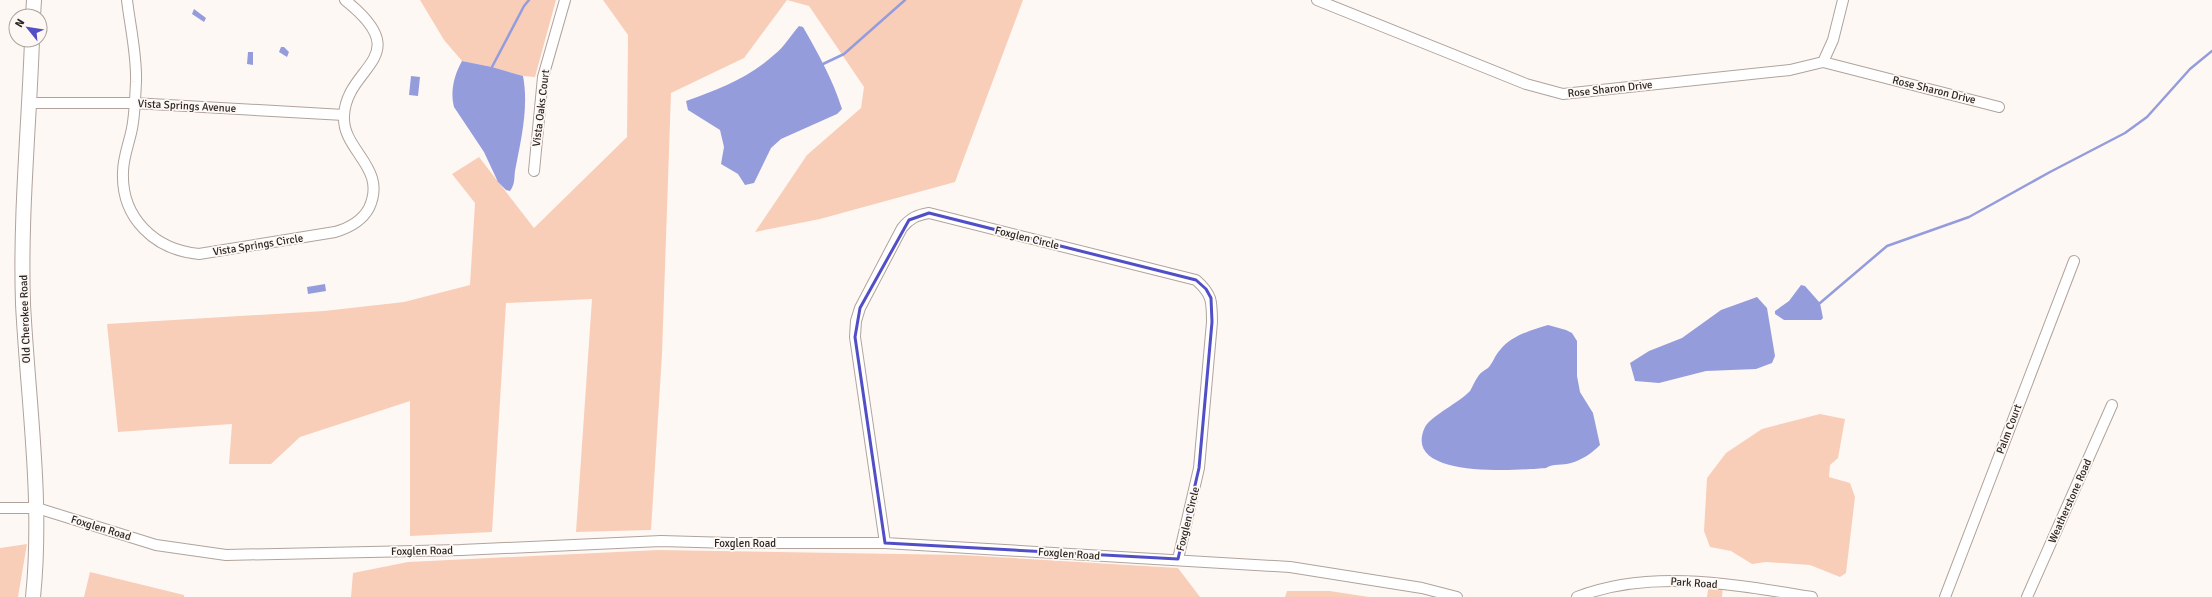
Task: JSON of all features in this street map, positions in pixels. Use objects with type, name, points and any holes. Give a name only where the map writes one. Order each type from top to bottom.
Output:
[{"type":"street","name":"Vista Springs Circle","points":[[126,0],[136,75],[132,131],[123,170],[125,195],[131,211],[147,233],[161,244],[181,251],[199,254],[336,232],[358,222],[371,203],[373,181],[369,168],[348,136],[344,115],[349,95],[377,54],[377,42],[372,27],[367,20],[345,0]]},
{"type":"street","name":"Vista Oaks Court","points":[[534,171],[543,77],[565,0]]},
{"type":"street","name":"Rose Sharon Drive","points":[[1317,0],[1526,84],[1563,94],[1790,70],[1823,62],[1999,107]]},
{"type":"street","points":[[1823,62],[1830,47],[1844,0]]},
{"type":"street","name":"Old Cherokee Road","points":[[32,48],[23,244],[23,302],[37,508],[37,546],[33,597]]},
{"type":"street","name":"Vista Springs Avenue","points":[[30,103],[133,103],[344,115]]},
{"type":"street","name":"Foxglen Circle","points":[[885,543],[855,336],[856,321],[860,308],[902,228],[909,220],[918,214],[929,213],[1196,280],[1206,289],[1211,298],[1212,322],[1199,468],[1178,560]]},
{"type":"street","name":"Palm Court","points":[[1945,597],[2074,261]]},
{"type":"street","name":"Weatherstone Road","points":[[2027,597],[2112,405]]},
{"type":"street","name":"Foxglen Road","points":[[0,508],[37,508],[156,545],[226,555],[461,550],[661,541],[731,543],[885,543],[1290,567],[1422,588],[1457,597]]},
{"type":"street","name":"Park Road","points":[[1577,597],[1636,582],[1657,580],[1716,584],[1812,597]]},
{"type":"highlighted area","points":[[929,213],[1196,280],[1206,289],[1211,298],[1212,322],[1199,468],[1178,559],[885,543],[855,337],[860,308],[909,220]]},
{"type":"shaded area","points":[[420,0],[556,0],[535,77],[523,76],[492,67],[462,61],[444,40]]},
{"type":"shaded area","points":[[603,0],[787,0],[744,58],[671,93],[662,354],[651,530],[576,532],[592,299],[506,303],[492,532],[410,536],[410,401],[300,437],[271,464],[229,464],[232,424],[118,432],[107,324],[324,311],[404,302],[470,285],[475,203],[452,174],[479,157],[534,228],[627,137],[628,35]]},
{"type":"shaded area","points":[[787,0],[1023,0],[955,182],[820,219],[755,232],[807,155],[861,108],[864,87],[809,6]]},
{"type":"shaded area","points":[[1820,414],[1845,419],[1838,458],[1830,465],[1829,477],[1850,483],[1855,497],[1846,573],[1840,577],[1810,565],[1766,562],[1752,564],[1731,551],[1710,547],[1704,531],[1707,478],[1726,453],[1762,429]]},
{"type":"shaded area","points":[[27,544],[18,597],[0,597],[0,548]]},
{"type":"shaded area","points":[[658,550],[962,555],[1178,568],[1200,597],[351,597],[353,573],[408,562]]},
{"type":"shaded area","points":[[90,572],[184,595],[184,597],[84,597]]},
{"type":"shaded area","points":[[1709,584],[1723,585],[1722,597],[1707,597]]},
{"type":"shaded area","points":[[1287,591],[1330,591],[1369,597],[1285,597]]},
{"type":"water","points":[[194,9],[206,18],[204,22],[192,14]]},
{"type":"water","points":[[799,26],[803,27],[820,57],[830,77],[842,109],[837,114],[781,139],[771,148],[754,183],[745,185],[738,174],[721,164],[724,147],[720,130],[688,110],[686,101],[722,87],[755,70],[778,51]]},
{"type":"water","points":[[281,47],[284,47],[289,52],[287,57],[279,52]]},
{"type":"water","points":[[248,52],[253,52],[253,65],[247,64]]},
{"type":"water","points":[[462,61],[492,67],[523,76],[525,88],[524,124],[513,186],[510,191],[506,190],[498,182],[484,152],[454,107],[452,95],[457,72]]},
{"type":"water","points":[[411,76],[420,77],[418,96],[409,95]]},
{"type":"water","points":[[325,284],[326,291],[308,294],[307,287]]},
{"type":"water","points":[[1801,285],[1805,286],[1820,303],[1823,318],[1821,320],[1784,320],[1775,314],[1775,311],[1789,301]]},
{"type":"water","points":[[1757,297],[1767,308],[1775,356],[1772,363],[1756,369],[1706,371],[1659,383],[1635,381],[1630,363],[1649,351],[1682,338],[1721,310]]},
{"type":"water","points":[[1548,325],[1572,333],[1577,341],[1577,376],[1580,392],[1593,413],[1600,445],[1587,456],[1575,462],[1533,469],[1490,470],[1467,468],[1446,464],[1430,456],[1422,444],[1425,427],[1428,423],[1470,391],[1479,375],[1490,366],[1498,352],[1505,345],[1522,334]]},
{"type":"waterway","points":[[492,67],[524,6],[529,0]]},
{"type":"waterway","points":[[823,64],[844,54],[905,0]]},
{"type":"waterway","points":[[1820,303],[1887,246],[1969,217],[2050,172],[2125,133],[2147,117],[2190,69],[2212,51]]}]
